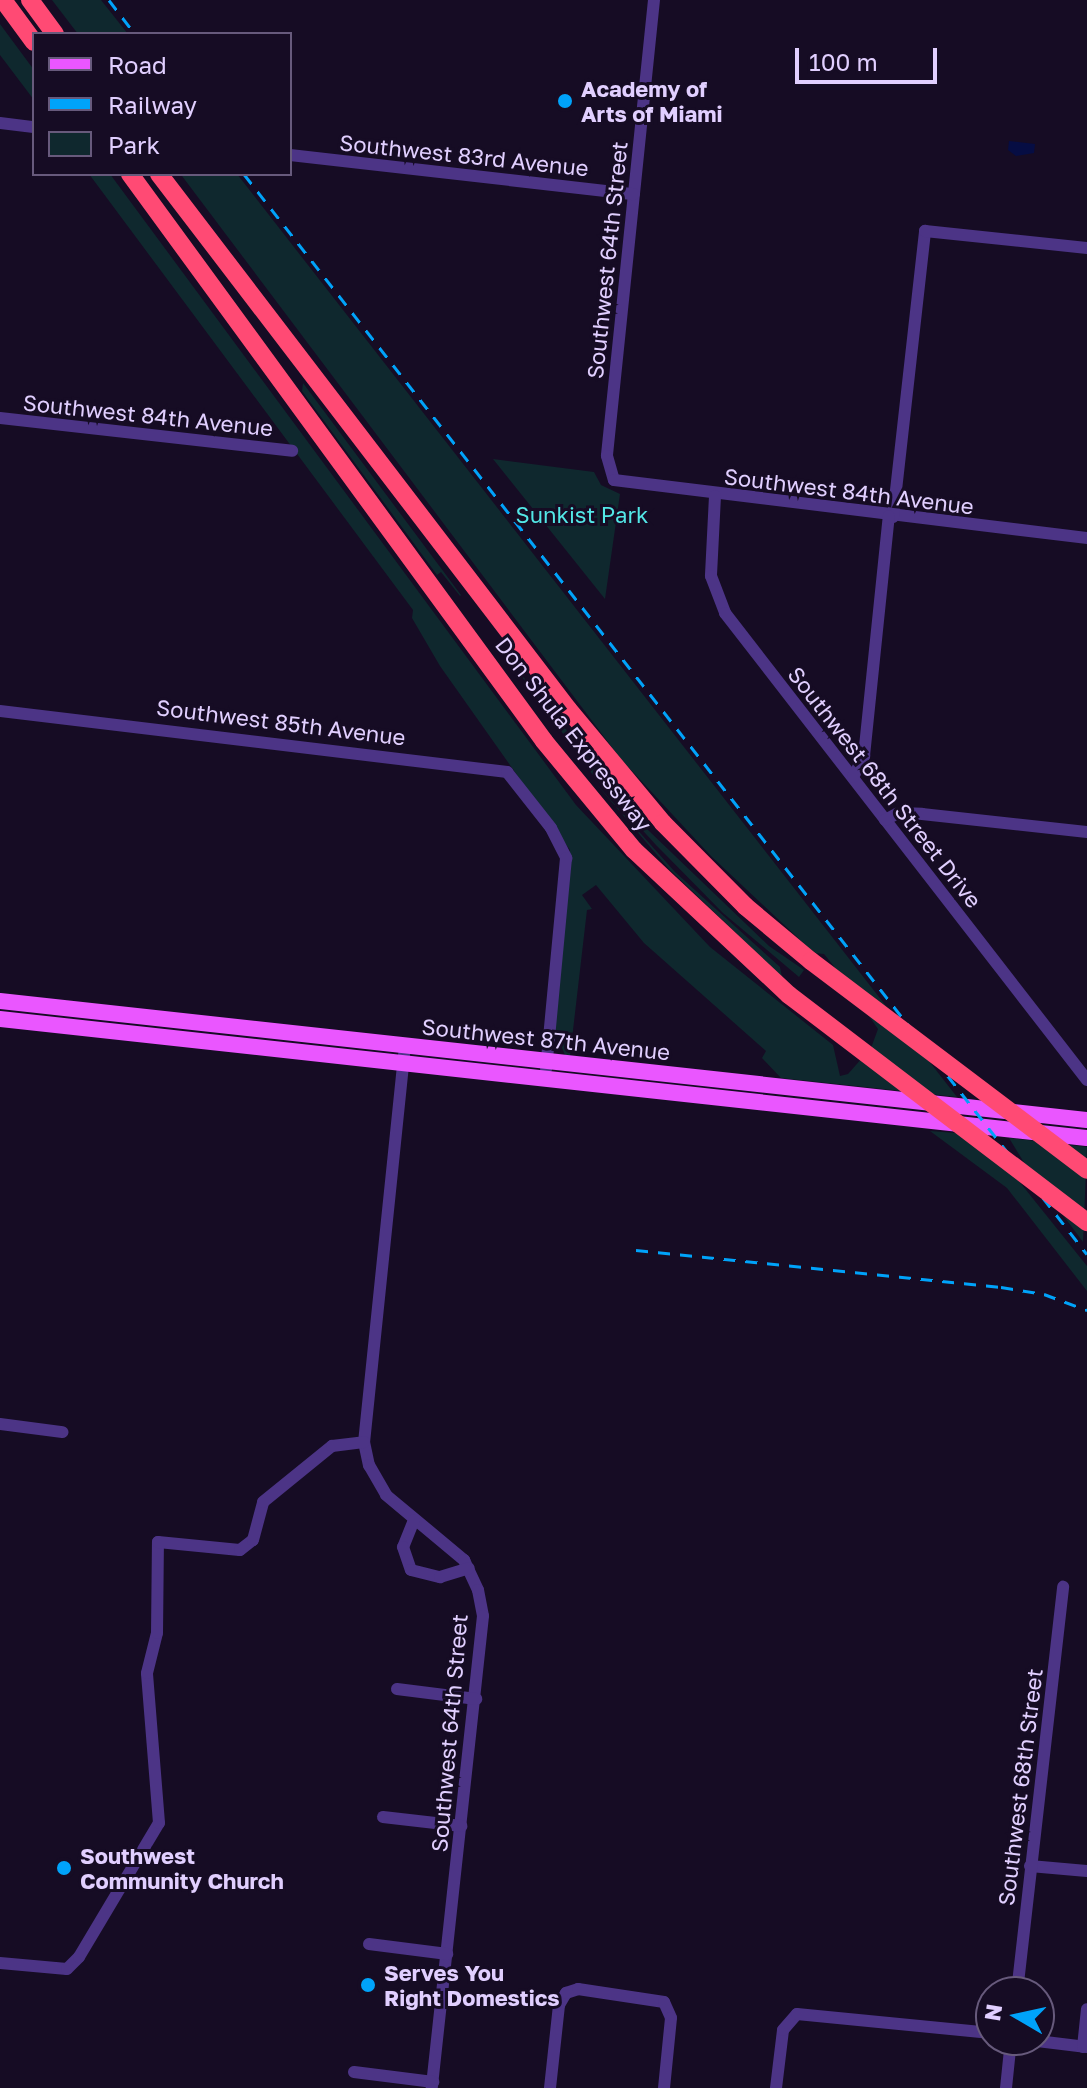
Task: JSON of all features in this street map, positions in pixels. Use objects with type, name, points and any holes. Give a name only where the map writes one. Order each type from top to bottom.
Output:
[{"type":"highway","points":[[3,0],[32,39]]},
{"type":"highway","points":[[30,0],[54,32]]},
{"type":"highway","name":"Don Shula Expressway","points":[[131,176],[544,741],[634,850],[789,995],[1087,1222]]},
{"type":"highway","name":"Don Shula Expressway","points":[[161,176],[568,709],[663,823],[745,906],[811,961],[1087,1170]]},
{"type":"main road","name":"Southwest 87th Avenue","points":[[0,1001],[1086,1119]]},
{"type":"main road","points":[[77,1028],[80,1010]]},
{"type":"main road","name":"Southwest 87th Avenue","points":[[0,1019],[1087,1138]]},
{"type":"main road","points":[[235,1045],[237,1027]]},
{"type":"main road","points":[[364,1059],[366,1041]]},
{"type":"main road","points":[[829,1110],[831,1092]]},
{"type":"street","name":"Southwest 64th Street","points":[[610,476],[607,456],[654,0]]},
{"type":"street","points":[[0,123],[32,127]]},
{"type":"street","name":"Southwest 83rd Avenue","points":[[292,155],[634,194]]},
{"type":"street","points":[[853,777],[864,756],[919,247],[925,231],[1087,248]]},
{"type":"street","name":"Southwest 84th Avenue","points":[[0,418],[292,451]]},
{"type":"street","name":"Southwest 84th Avenue","points":[[610,476],[626,485],[1087,538]]},
{"type":"street","name":"Southwest 68th Street Drive","points":[[715,496],[710,562],[718,600],[1087,1080]]},
{"type":"street","name":"Southwest 85th Avenue","points":[[0,711],[496,767],[512,777],[538,810],[566,858],[546,1061]]},
{"type":"street","points":[[885,820],[903,812],[1087,832]]},
{"type":"street","name":"Southwest 64th Street","points":[[405,1046],[364,1442],[377,1482],[414,1520],[444,1540],[469,1568],[483,1616],[432,2085]]},
{"type":"street","points":[[545,1079],[546,1061]]},
{"type":"street","points":[[0,1424],[62,1432]]},
{"type":"street","points":[[0,1963],[67,1969],[159,1823],[147,1673],[157,1633],[158,1542],[243,1548],[253,1540],[263,1502],[332,1446],[364,1442]]},
{"type":"street","points":[[414,1520],[403,1547],[411,1570],[434,1577],[469,1568]]},
{"type":"street","name":"Southwest 68th Street","points":[[1019,1976],[1063,1587]]},
{"type":"street","points":[[397,1689],[476,1699]]},
{"type":"street","points":[[383,1817],[461,1826]]},
{"type":"street","points":[[1030,1866],[1087,1871]]},
{"type":"street","points":[[369,1944],[447,1954]]},
{"type":"street","points":[[550,2088],[564,1995],[583,1989],[664,2002],[671,2018],[664,2088]]},
{"type":"street","points":[[1055,2043],[1085,2047],[1087,2009]]},
{"type":"street","points":[[776,2088],[783,2030],[790,2018],[813,2013],[975,2031]]},
{"type":"street","points":[[1006,2088],[1009,2056]]},
{"type":"street","points":[[354,2072],[432,2085]]},
{"type":"green space","points":[[52,0],[101,0],[126,32],[76,32]]},
{"type":"green space","points":[[0,24],[32,67],[32,97],[0,55]]},
{"type":"green space","points":[[90,176],[111,176],[576,805],[710,947],[833,1045],[840,1076],[848,1074],[871,1048],[878,1029],[833,965],[824,954],[814,953],[711,856],[620,758],[182,176],[239,176],[957,1097],[781,1078],[762,1058],[766,1051],[644,943],[596,885],[582,895],[592,909],[587,910],[570,1056],[565,1055],[555,1031],[570,850],[440,666],[412,618],[413,610]]},
{"type":"green space","points":[[303,383],[460,596],[441,572],[437,575],[302,391]]},
{"type":"green space","name":"Sunkist Park","points":[[493,459],[594,472],[601,485],[620,494],[605,599]]},
{"type":"green space","points":[[512,663],[647,829],[769,946],[804,970],[799,977],[723,913],[656,845],[595,778]]},
{"type":"green space","points":[[593,780],[675,872],[780,967],[782,977],[669,869]]},
{"type":"green space","points":[[930,1131],[982,1135],[1087,1266],[1087,1291],[1007,1188]]},
{"type":"green space","points":[[1009,1138],[1087,1147],[1083,1242],[1025,1164]]},
{"type":"shaded area","points":[[1009,141],[1035,144],[1034,153],[1016,156],[1008,150]]},
{"type":"railway","points":[[109,0],[133,32]]},
{"type":"railway","points":[[246,176],[1087,1254]]},
{"type":"railway","points":[[636,1250],[1001,1287],[1044,1294],[1087,1310]]},
{"type":"place","name":"Academy of Arts of Miami","points":[[565,101]]},
{"type":"place","name":"Southwest Community Church","points":[[64,1868]]},
{"type":"place","name":"Serves You Right Domestics","points":[[368,1985]]}]
